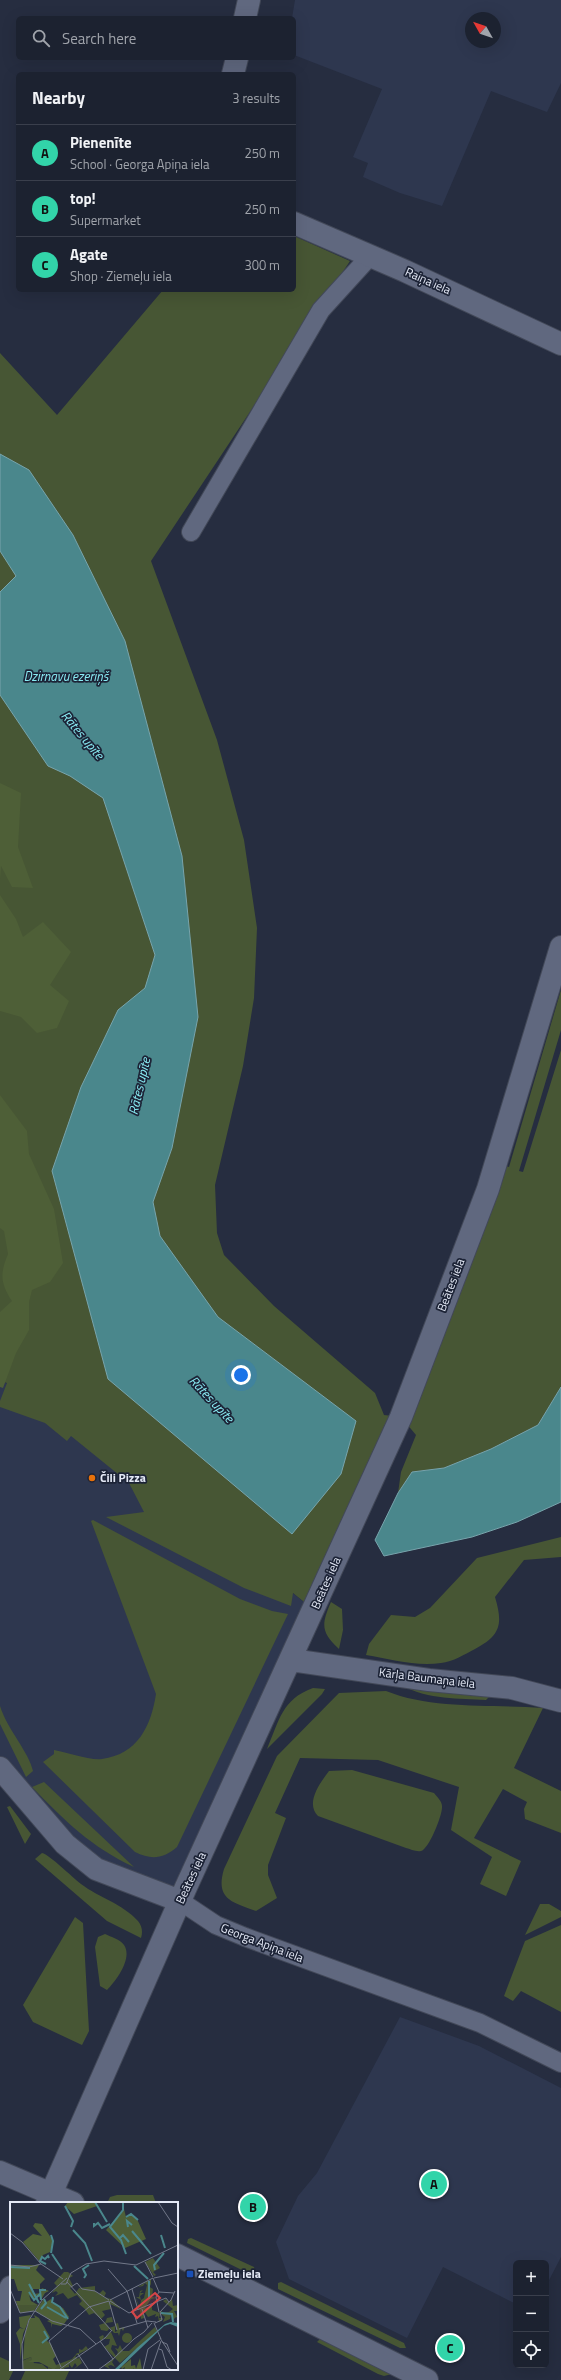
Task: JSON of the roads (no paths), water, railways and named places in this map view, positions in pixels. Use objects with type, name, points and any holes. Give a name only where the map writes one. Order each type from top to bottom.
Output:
[{"type":"street","points":[[245,16],[249,0]]},
{"type":"street","points":[[234,72],[236,60]]},
{"type":"street","name":"Raiņa iela","points":[[296,223],[371,255],[561,344]]},
{"type":"street","points":[[191,532],[321,310],[371,255]]},
{"type":"street","name":"Beātes iela","points":[[50,2198],[180,1902],[401,1417],[488,1189],[561,946]]},
{"type":"street","name":"Kārļa Baumaņa iela","points":[[291,1660],[429,1680],[512,1688],[561,1701]]},
{"type":"street","name":"Georga Apiņa iela","points":[[0,1768],[65,1844],[96,1869],[180,1902],[216,1925],[245,1937],[480,2023],[561,2063]]},
{"type":"street","points":[[0,2172],[50,2198],[68,2202]]},
{"type":"street","points":[[178,2256],[427,2380]]},
{"type":"street","points":[[0,2312],[10,2289]]},
{"type":"water","name":"Dzirnavu ezeriņš","points":[[0,454],[29,470],[73,535],[125,641],[182,856],[198,1017],[172,1148],[153,1202],[160,1236],[218,1317],[356,1421],[341,1474],[292,1534],[108,1379],[52,1171],[81,1087],[118,1010],[145,988],[155,955],[103,798],[70,776],[48,766],[0,695],[0,592],[16,576],[0,551]]},
{"type":"water","points":[[561,1387],[561,1502],[517,1522],[472,1537],[384,1556],[375,1540],[398,1493],[412,1472],[444,1468],[491,1449],[538,1425]]},
{"type":"place","name":"Čili Pizza","points":[[92,1478]]},
{"type":"place","name":"Pienenīte","points":[[434,2184]]},
{"type":"place","name":"top!","points":[[253,2207]]},
{"type":"place","name":"Ziemeļu iela","points":[[190,2274]]},
{"type":"place","name":"Agate","points":[[450,2348]]},
{"type":"water label","name":"Rātes upīte","points":[[83,735]]},
{"type":"water label","name":"Rātes upīte","points":[[139,1086]]},
{"type":"water label","name":"Rātes upīte","points":[[212,1399]]}]
